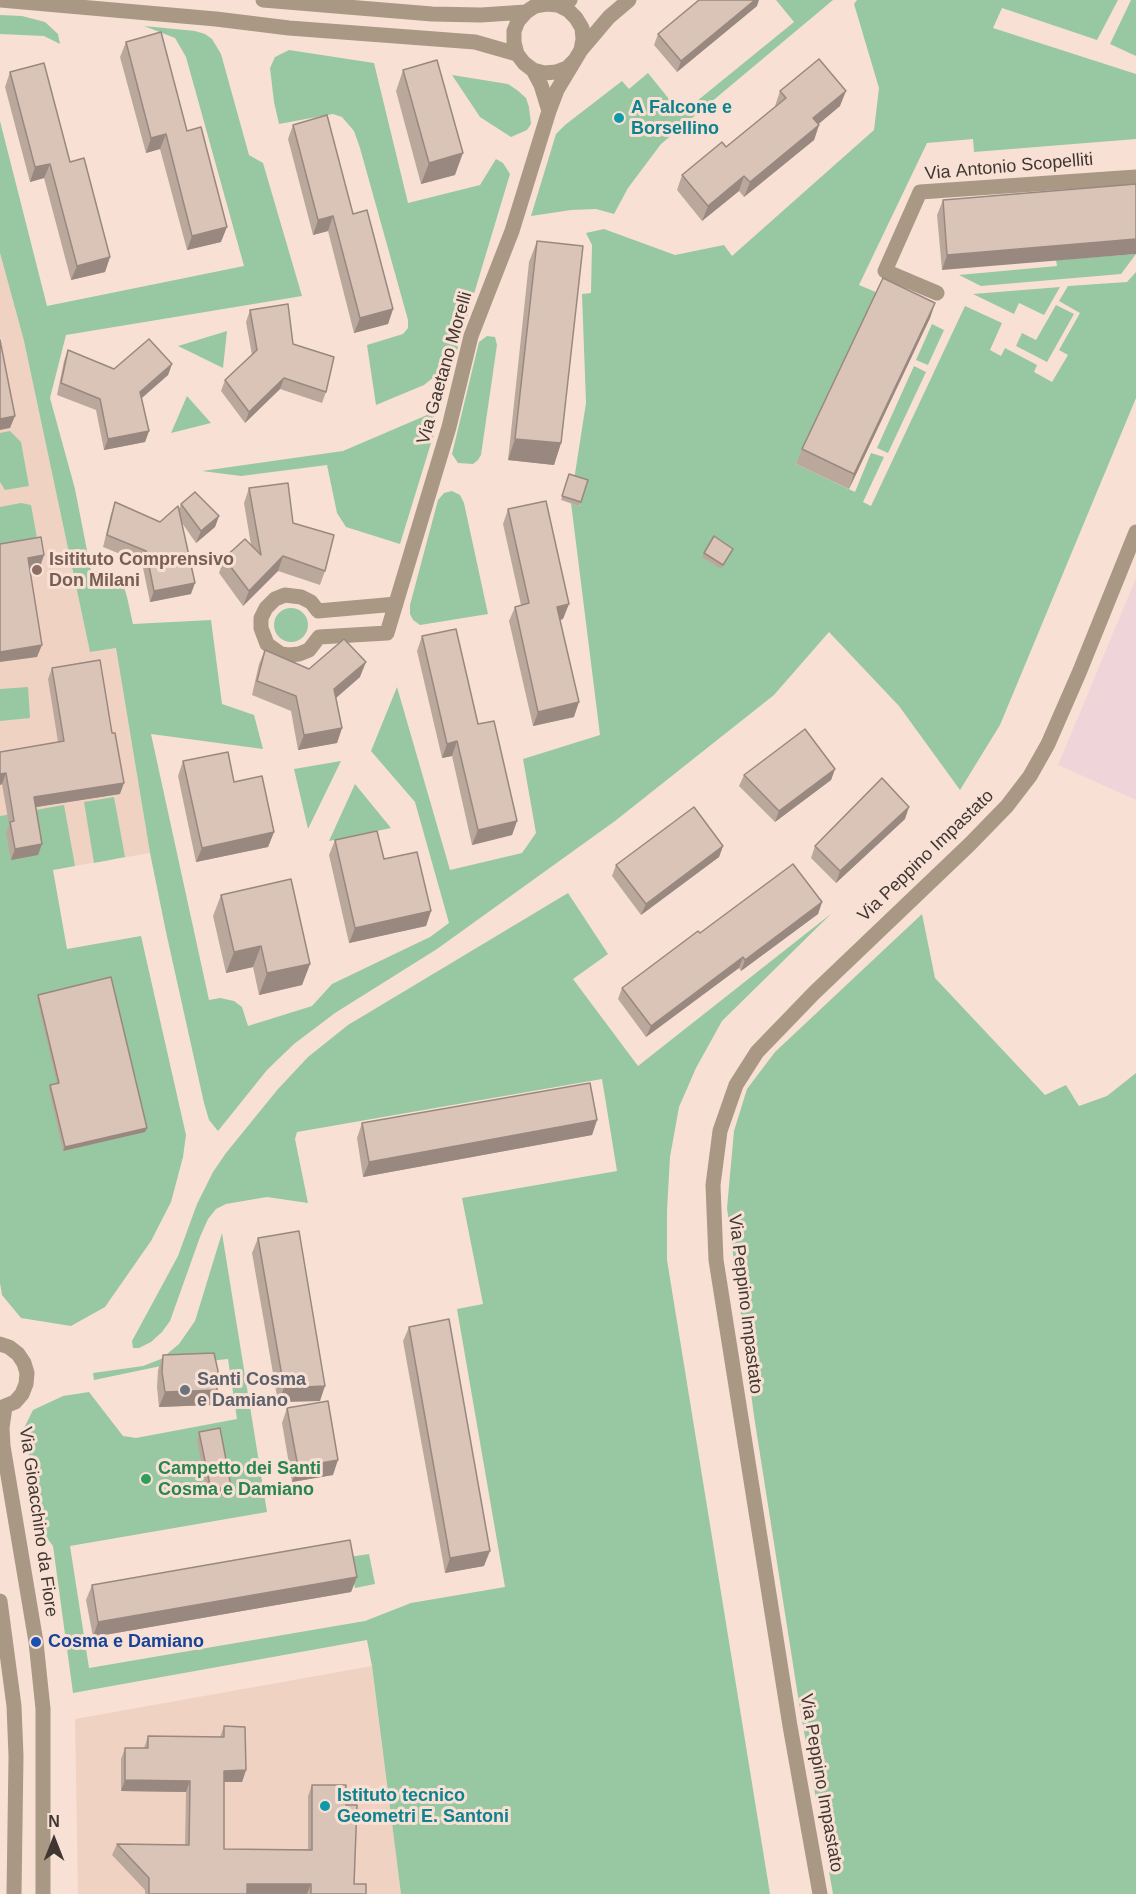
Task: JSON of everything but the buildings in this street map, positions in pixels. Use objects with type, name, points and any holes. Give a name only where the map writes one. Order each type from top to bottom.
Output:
[{"type":"street","points":[[0,0],[216,19],[289,28],[475,42],[517,54]]},
{"type":"street","points":[[263,0],[432,14],[481,15],[526,12]]},
{"type":"street","name":"Via Gaetano Morelli","points":[[396,604],[318,611],[310,602],[301,597],[285,596],[275,599],[266,608],[261,618],[262,635],[267,644],[281,654],[289,655],[309,650],[319,637],[387,633],[396,604],[448,427],[471,336],[512,231],[557,90],[597,29],[629,0]]},
{"type":"street","points":[[564,2],[582,28],[583,39],[578,55],[567,68],[556,72],[544,73],[533,70],[517,54],[514,31],[518,21],[535,6],[564,2]]},
{"type":"street","points":[[533,70],[541,85],[549,111]]},
{"type":"street","name":"Via Antonio Scopelliti","points":[[937,293],[885,271],[920,192],[1136,177]]},
{"type":"street","name":"Via Peppino Impastato","points":[[820,1894],[790,1726],[716,1260],[713,1185],[720,1131],[736,1085],[757,1052],[814,993],[977,837],[1007,806],[1030,776],[1048,744],[1079,673],[1136,532]]},
{"type":"street","points":[[0,1344],[18,1354],[27,1373],[22,1394],[15,1402],[3,1408]]},
{"type":"street","name":"Via Gioacchino da Fiore","points":[[3,1408],[3,1446],[36,1642],[43,1709],[44,1894]]},
{"type":"street","points":[[0,1600],[14,1706],[16,1756],[14,1894]]},
{"type":"shaded area","name":"Isitituto Comprensivo Don Milani","points":[[0,253],[24,341],[90,652],[116,648],[150,853],[0,879]]},
{"type":"shaded area","points":[[1136,578],[1136,800],[1058,765]]},
{"type":"shaded area","points":[[372,1666],[401,1894],[78,1894],[75,1719]]},
{"type":"green space","points":[[776,0],[833,0],[661,144],[628,188],[614,214],[596,209],[531,216],[556,134],[565,125],[622,81],[629,89],[648,73],[681,114],[794,22]]},
{"type":"green space","points":[[857,0],[1118,0],[1097,40],[1002,8],[993,28],[1136,74],[1136,139],[974,152],[973,139],[927,143],[859,285],[878,293],[796,464],[855,492],[871,453],[884,457],[863,502],[871,506],[965,306],[1002,323],[990,350],[1001,356],[1005,348],[1037,365],[1034,372],[1052,382],[1068,355],[1059,350],[1080,313],[1059,301],[1068,286],[1127,282],[1136,272],[1136,398],[1000,725],[960,790],[899,706],[829,632],[774,695],[615,821],[437,949],[335,1013],[294,1044],[267,1070],[218,1131],[209,1120],[204,1103],[166,932],[150,853],[116,648],[90,652],[24,341],[0,253],[0,121],[47,306],[244,266],[186,57],[175,38],[144,26],[205,34],[212,39],[221,54],[249,155],[263,163],[302,296],[66,335],[50,398],[75,489],[91,571],[102,572],[118,579],[124,587],[133,624],[211,620],[222,704],[254,715],[263,749],[151,734],[209,1000],[220,998],[234,1001],[242,1007],[248,1026],[312,1006],[332,984],[430,937],[449,923],[415,802],[371,751],[397,687],[450,870],[522,853],[536,833],[523,759],[600,735],[571,503],[580,506],[574,480],[586,403],[582,294],[591,293],[592,245],[586,233],[604,229],[675,255],[724,245],[732,256],[874,130],[879,88],[854,4]]},
{"type":"green space","points":[[1131,0],[1136,0],[1136,56],[1110,44]]},
{"type":"green space","points":[[0,15],[22,16],[45,22],[58,34],[60,44],[44,36],[0,34]]},
{"type":"green space","points":[[289,50],[374,63],[408,203],[480,185],[496,159],[503,163],[510,174],[455,357],[424,385],[376,405],[367,345],[403,334],[408,328],[408,320],[354,131],[342,117],[333,114],[279,124],[270,68],[275,57]]},
{"type":"green space","points":[[452,75],[508,84],[517,90],[526,98],[529,107],[531,124],[527,130],[511,137],[480,117]]},
{"type":"green space","points":[[1136,254],[1121,274],[981,286],[959,275],[1057,266],[1056,260]]},
{"type":"green space","points":[[1060,287],[1044,315],[1019,303],[1014,314],[973,294]]},
{"type":"green space","points":[[1056,305],[1074,314],[1047,362],[1016,346],[1022,333],[1036,340]]},
{"type":"green space","points":[[932,324],[944,330],[928,365],[916,360]]},
{"type":"green space","points":[[227,331],[223,368],[178,346]]},
{"type":"green space","points":[[487,336],[495,337],[497,345],[481,455],[473,464],[458,463],[452,454],[479,342]]},
{"type":"green space","points":[[914,366],[926,372],[888,453],[877,448]]},
{"type":"green space","points":[[187,396],[211,423],[171,433]]},
{"type":"green space","points":[[434,412],[435,430],[400,544],[346,527],[337,513],[327,465],[241,476],[202,471],[343,451]]},
{"type":"green space","points":[[10,431],[21,442],[29,486],[5,490],[0,482],[0,433]]},
{"type":"green space","points":[[452,491],[460,495],[464,503],[488,614],[420,625],[413,620],[410,614],[410,605],[438,500],[444,493]]},
{"type":"green space","points":[[21,503],[31,505],[37,538],[0,545],[0,507]]},
{"type":"green space","points":[[291,608],[303,613],[308,625],[303,637],[291,642],[279,637],[274,625],[279,613]]},
{"type":"green space","points":[[28,687],[30,718],[0,721],[0,689]]},
{"type":"green space","points":[[341,761],[308,829],[294,769]]},
{"type":"green space","points":[[355,784],[391,828],[329,841]]},
{"type":"green space","points":[[114,797],[125,857],[94,863],[84,802]]},
{"type":"green space","points":[[64,805],[75,866],[53,870],[67,949],[141,936],[186,1135],[183,1157],[171,1202],[151,1241],[105,1307],[71,1326],[21,1318],[2,1295],[0,1283],[0,816]]},
{"type":"green space","points":[[568,893],[608,954],[573,979],[638,1066],[832,913],[722,1021],[696,1068],[679,1107],[670,1157],[667,1260],[770,1894],[401,1894],[367,1640],[73,1693],[53,1546],[43,1533],[24,1428],[33,1410],[63,1396],[89,1392],[123,1436],[136,1438],[237,1419],[228,1359],[161,1366],[94,1380],[93,1373],[143,1366],[161,1359],[179,1344],[195,1321],[222,1233],[267,1512],[70,1546],[89,1668],[365,1621],[411,1603],[505,1587],[457,1309],[483,1304],[462,1198],[617,1171],[602,1079],[297,1132],[295,1139],[308,1203],[267,1197],[226,1204],[216,1209],[208,1219],[200,1237],[170,1321],[151,1342],[139,1348],[133,1348],[132,1341],[178,1256],[197,1204],[213,1172],[278,1089],[308,1057],[348,1025]]},
{"type":"green space","points":[[922,914],[935,978],[1045,1095],[1066,1085],[1079,1106],[1107,1096],[1136,1073],[1136,1894],[833,1894],[800,1709],[754,1416],[727,1208],[734,1131],[747,1089],[775,1052]]},
{"type":"green space","points":[[369,1554],[375,1584],[355,1588],[349,1557]]},
{"type":"place","name":"A Falcone e Borsellino","points":[[619,118]]},
{"type":"place","name":"Isitituto Comprensivo Don Milani","points":[[37,570]]},
{"type":"place","name":"Santi Cosma e Damiano","points":[[185,1390]]},
{"type":"place","name":"Campetto dei Santi Cosma e Damiano","points":[[146,1479]]},
{"type":"place","name":"Cosma e Damiano","points":[[36,1642]]},
{"type":"place","name":"Istituto tecnico Geometri E. Santoni","points":[[325,1806]]}]
